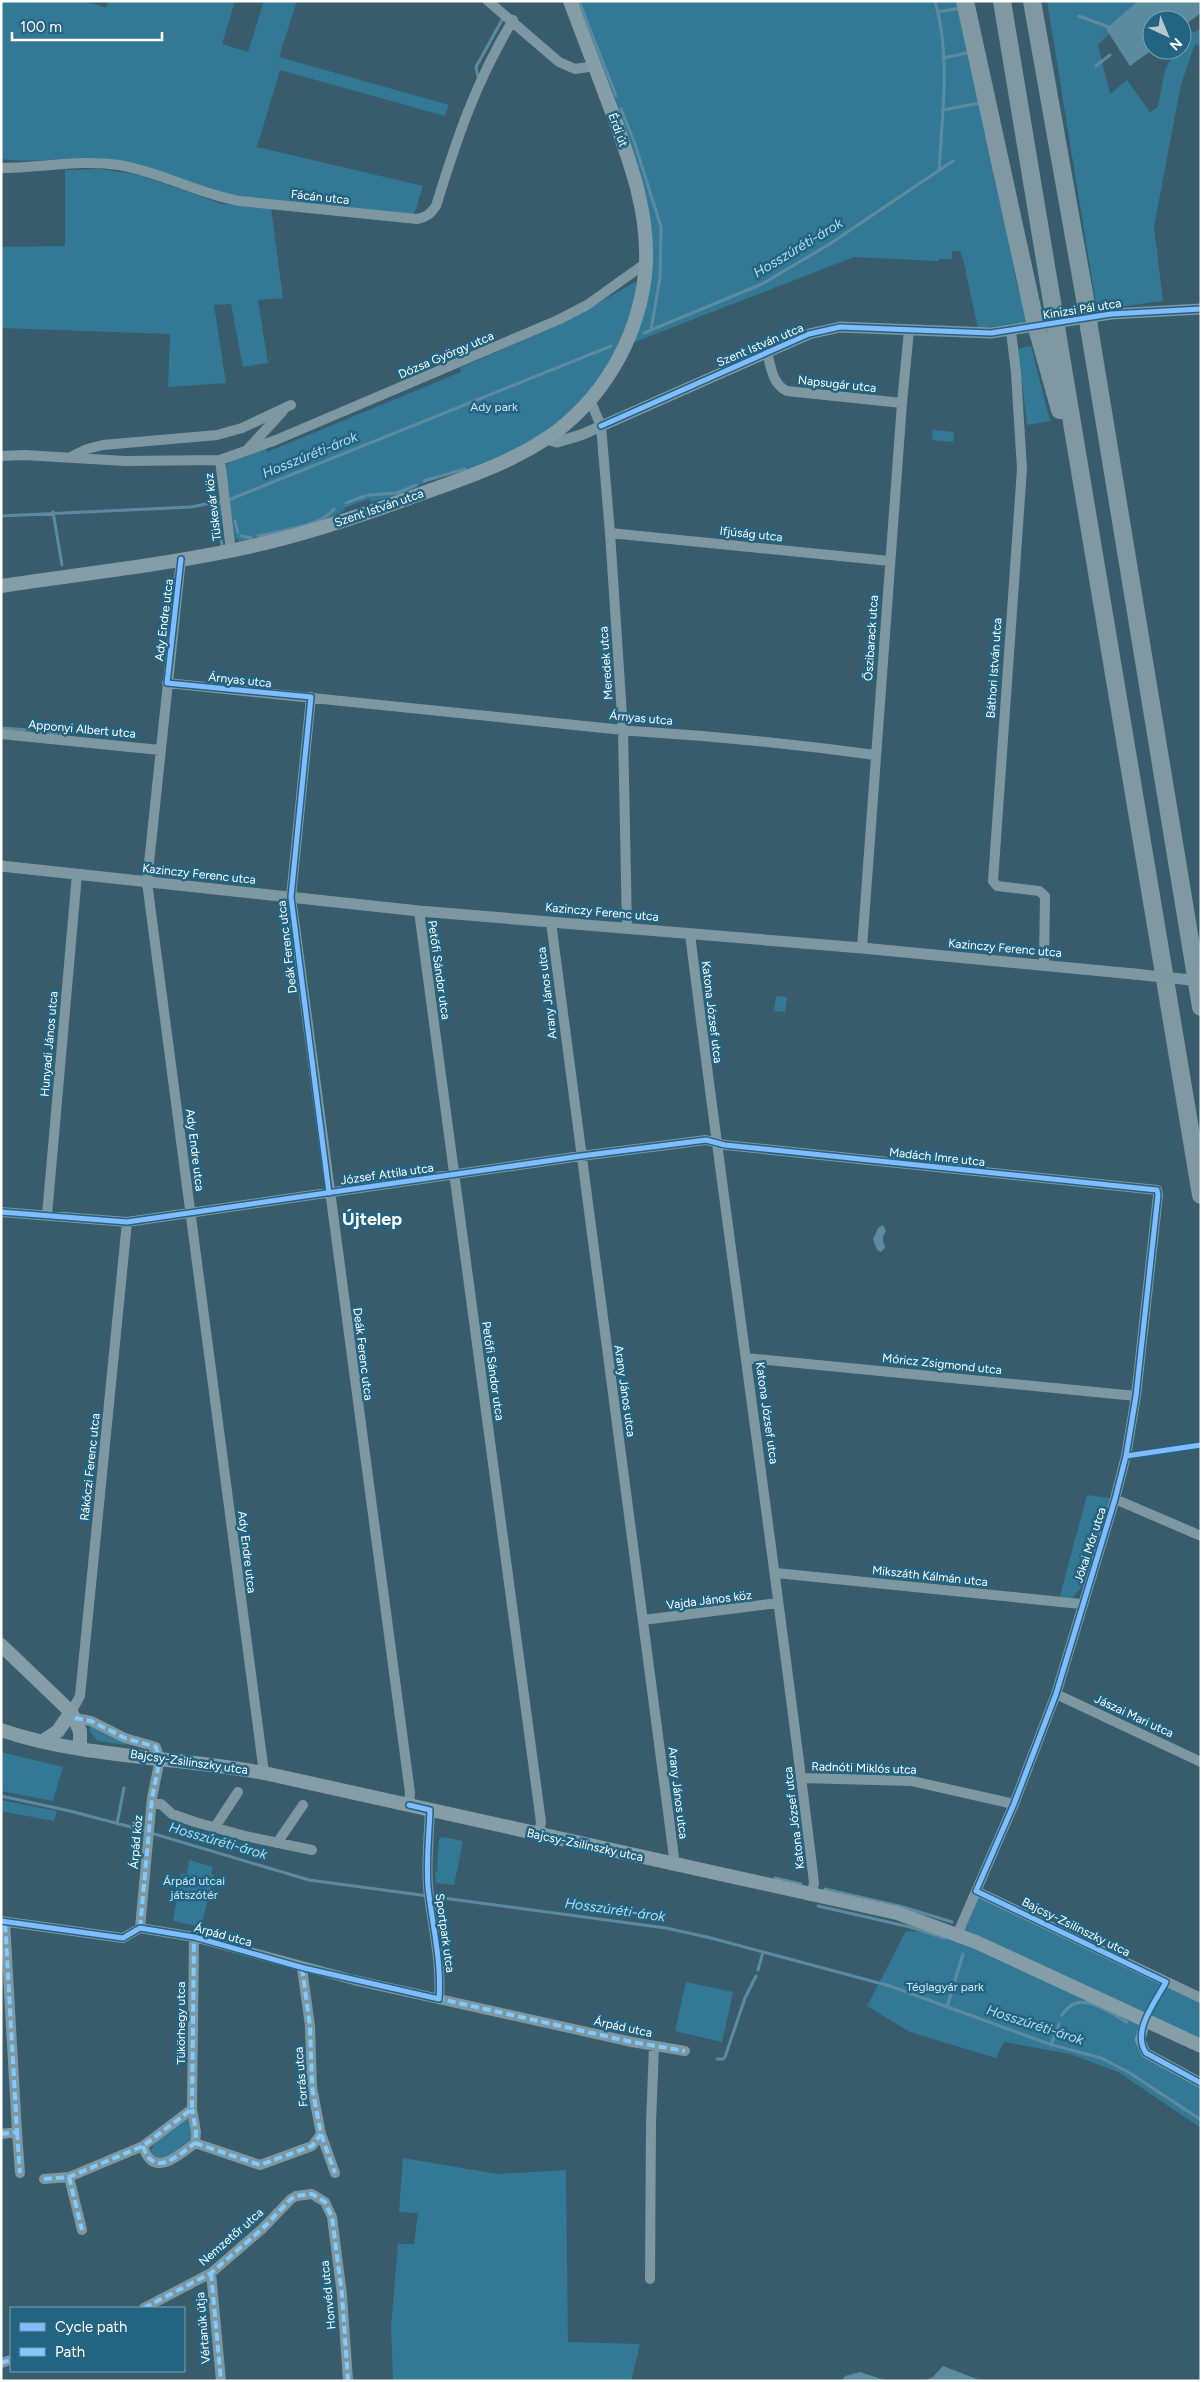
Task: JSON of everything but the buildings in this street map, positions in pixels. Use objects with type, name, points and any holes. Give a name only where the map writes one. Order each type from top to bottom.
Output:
[{"type":"highway","points":[[965,1],[1001,161],[1014,230],[1104,604],[1201,1194]]},
{"type":"highway","points":[[978,1],[1001,161]]},
{"type":"highway","points":[[1002,1],[1054,314],[1039,328]]},
{"type":"highway","points":[[1032,1],[1088,319],[1201,1007]]},
{"type":"highway","points":[[1041,1],[1041,50]]},
{"type":"main road","name":"Érdi út","points":[[546,439],[590,400],[624,351],[639,308],[646,263],[643,214],[637,186],[570,1]]},
{"type":"main road","name":"Szent István utca","points":[[1,586],[231,551],[295,536],[400,502],[492,467],[546,439]]},
{"type":"main road","points":[[1,1645],[73,1715],[80,1731],[80,1748]]},
{"type":"main road","points":[[43,1741],[58,1731],[73,1715]]},
{"type":"main road","name":"Bajcsy-Zsilinszky utca","points":[[1,1730],[80,1748],[264,1773],[896,1914],[957,1935],[1065,1982],[1201,2046]]},
{"type":"street","points":[[488,1],[551,56],[568,67],[581,69],[595,66]]},
{"type":"street","name":"Fácán utca","points":[[1,168],[75,162],[104,164],[135,168],[219,197],[240,201],[417,219],[424,218],[436,206],[465,116],[492,56],[512,20]]},
{"type":"street","name":"Dózsa György utca","points":[[1,456],[125,461],[220,460],[247,451],[558,320],[587,305],[646,263]]},
{"type":"street","name":"Kinizsi Pál utca","points":[[1039,328],[1111,314],[1201,309]]},
{"type":"street","name":"Szent István utca","points":[[546,439],[557,442],[581,436],[767,352],[824,329],[840,327],[960,334],[1039,328]]},
{"type":"street","name":"Őszibarack utca","points":[[862,948],[875,755],[909,330]]},
{"type":"street","name":"Báthori István utca","points":[[1011,331],[1016,373],[1022,469],[993,881],[997,886],[1039,891],[1045,895],[1047,900],[1044,965]]},
{"type":"street","name":"Napsugár utca","points":[[767,352],[774,379],[779,387],[787,391],[902,403]]},
{"type":"street","name":"Meredek utca","points":[[590,400],[601,426],[610,532],[623,730],[627,928]]},
{"type":"street","name":"Dózsa György utca","points":[[70,458],[87,449],[103,445],[217,435],[242,428],[286,407],[247,451]]},
{"type":"street","name":"Tüskevár köz","points":[[220,460],[231,551]]},
{"type":"street","name":"Ifjúság utca","points":[[610,532],[890,561]]},
{"type":"street","name":"Ady Endre utca","points":[[181,559],[148,882],[264,1773]]},
{"type":"street","name":"Árnyas utca","points":[[167,683],[875,755]]},
{"type":"street","name":"Deák Ferenc utca","points":[[311,697],[291,898],[410,1792],[410,1805]]},
{"type":"street","name":"Apponyi Albert utca","points":[[1,734],[160,750]]},
{"type":"street","name":"Kazinczy Ferenc utca","points":[[1,866],[419,911],[862,948],[1201,981]]},
{"type":"street","name":"Hunyadi János utca","points":[[47,1215],[77,874]]},
{"type":"street","name":"Petőfi Sándor utca","points":[[419,911],[539,1813],[539,1835]]},
{"type":"street","name":"Arany János utca","points":[[551,922],[675,1865]]},
{"type":"street","name":"Katona József utca","points":[[690,934],[716,1143],[776,1573],[778,1603],[802,1778],[814,1884],[810,1896]]},
{"type":"street","name":"József Attila utca","points":[[1,1212],[127,1222],[581,1156],[706,1140],[716,1143]]},
{"type":"street","name":"Madách Imre utca","points":[[716,1143],[1157,1190]]},
{"type":"street","name":"Jókai Mór utca","points":[[957,1935],[1014,1804],[1056,1694],[1081,1604],[1115,1499],[1126,1456],[1136,1396],[1158,1195],[1157,1190]]},
{"type":"street","name":"Rákóczi Ferenc utca","points":[[73,1715],[80,1696],[127,1222]]},
{"type":"street","name":"Móricz Zsigmond utca","points":[[746,1358],[1136,1396]]},
{"type":"street","name":"Jókai Mór utca","points":[[1115,1499],[1201,1536]]},
{"type":"street","name":"Mikszáth Kálmán utca","points":[[776,1573],[1081,1604]]},
{"type":"street","name":"Vajda János köz","points":[[643,1620],[778,1603]]},
{"type":"street","name":"Jászai Mari utca","points":[[1056,1694],[1201,1762]]},
{"type":"street","points":[[73,1715],[91,1720],[125,1738],[156,1747],[160,1759]]},
{"type":"street","name":"Árpád köz","points":[[140,1928],[152,1804],[160,1759]]},
{"type":"street","name":"Radnóti Miklós utca","points":[[802,1778],[879,1778],[912,1781],[1014,1804]]},
{"type":"street","points":[[215,1827],[238,1792]]},
{"type":"street","points":[[152,1804],[162,1804],[172,1814],[215,1827],[312,1850]]},
{"type":"street","points":[[278,1843],[303,1805]]},
{"type":"street","name":"Sportpark utca","points":[[430,1810],[428,1887],[441,1979],[439,1999]]},
{"type":"street","name":"Bajcsy-Zsilinszky utca","points":[[976,1890],[1201,1998]]},
{"type":"street","points":[[20,2173],[3,1922],[12,1921],[123,1938],[140,1928]]},
{"type":"street","name":"Árpád utca","points":[[140,1928],[194,1937],[302,1968],[439,1999],[654,2046],[685,2051]]},
{"type":"street","name":"Tükörhegy utca","points":[[194,1937],[192,2109],[196,2132],[195,2143]]},
{"type":"street","name":"Forrás utca","points":[[302,1968],[310,2026],[312,2087],[321,2134],[335,2174]]},
{"type":"street","points":[[1146,2020],[1140,2040],[1146,2053],[1201,2083]]},
{"type":"street","points":[[650,2279],[651,2123],[654,2046]]},
{"type":"street","points":[[44,2179],[69,2177],[144,2146],[192,2109]]},
{"type":"street","points":[[1,2134],[17,2132]]},
{"type":"street","points":[[144,2146],[151,2160],[160,2164],[180,2154],[195,2143],[260,2165],[312,2146],[321,2134]]},
{"type":"street","points":[[69,2177],[82,2230]]},
{"type":"street","name":"Nemzetőr utca","points":[[146,2307],[211,2273],[262,2229],[285,2204],[296,2196],[307,2194],[317,2196],[328,2207]]},
{"type":"street","name":"Honvéd utca","points":[[328,2207],[333,2224],[348,2381]]},
{"type":"street","name":"Vértanúk útja","points":[[211,2273],[220,2381]]},
{"type":"green space","points":[[1,1],[85,1],[106,8],[109,1],[235,1],[222,44],[248,52],[264,1],[297,1],[279,57],[449,105],[445,116],[280,70],[257,147],[423,186],[412,221],[271,208],[283,298],[258,300],[268,363],[243,367],[231,304],[214,305],[226,383],[168,387],[170,334],[1,328],[1,247],[65,246],[65,170],[100,169],[140,175],[222,204],[270,208],[113,160],[85,158],[29,161],[1,159]]},
{"type":"green space","points":[[574,1],[958,1],[977,82],[1017,285],[1028,322],[978,328],[963,259],[960,251],[952,251],[952,259],[939,259],[938,261],[854,257],[632,343],[651,231]]},
{"type":"green space","points":[[1047,1],[1141,1],[1098,45],[1110,94],[1127,80],[1150,112],[1158,107],[1165,70],[1170,60],[1189,60],[1181,84],[1154,227],[1163,301],[1097,310]]},
{"type":"green space","points":[[1201,29],[1201,46],[1195,44],[1192,53],[1192,33]]},
{"type":"green space","name":"Ady park","points":[[637,281],[631,312],[620,341],[605,368],[587,393],[565,416],[541,435],[514,451],[485,464],[441,476],[395,496],[370,502],[369,499],[344,508],[345,510],[326,520],[241,543],[235,537],[225,468],[230,461],[265,449],[267,452],[461,372],[460,368],[561,324]]},
{"type":"green space","points":[[1031,346],[1050,421],[1027,425],[1018,349]]},
{"type":"green space","points":[[933,430],[954,432],[953,442],[932,440]]},
{"type":"green space","points":[[776,996],[787,997],[785,1012],[774,1011]]},
{"type":"green space","points":[[1087,1495],[1110,1498],[1081,1588],[1072,1598],[1060,1596]]},
{"type":"green space","points":[[90,1726],[126,1743],[125,1745],[98,1741],[90,1732]]},
{"type":"green space","points":[[1,1752],[63,1767],[53,1801],[1,1791]]},
{"type":"green space","points":[[1,1800],[57,1811],[54,1821],[1,1811]]},
{"type":"green space","points":[[442,1837],[463,1841],[454,1885],[436,1883],[435,1872],[437,1871],[439,1839]]},
{"type":"green space","name":"Árpád utcai játszótér","points":[[189,1860],[213,1867],[211,1874],[214,1875],[201,1927],[173,1921],[181,1874],[187,1874]]},
{"type":"green space","name":"Téglagyár park","points":[[976,1891],[1201,1997],[1201,2046],[1146,2020],[1142,2047],[1201,2083],[1201,2128],[1118,2072],[1070,2054],[1004,2042],[996,2058],[910,2032],[867,2006],[906,1931],[957,1935]]},
{"type":"green space","points":[[686,1982],[733,1992],[722,2042],[675,2031]]},
{"type":"green space","points":[[188,2117],[192,2119],[189,2142],[186,2146],[162,2160],[153,2157],[151,2150],[155,2142]]},
{"type":"green space","points":[[403,2158],[498,2174],[566,2170],[568,2342],[640,2344],[631,2381],[393,2381],[391,2327],[398,2244],[414,2244],[418,2213],[399,2212]]},
{"type":"shaded area","points":[[1138,1],[1201,1],[1201,13],[1192,20],[1192,10],[1142,10],[1142,57],[1130,66],[1106,29]]},
{"type":"shaded area","points":[[883,1225],[886,1231],[883,1238],[885,1248],[881,1252],[877,1250],[873,1239],[878,1228]]},
{"type":"shaded area","points":[[943,2366],[982,2381],[923,2381],[933,2377]]},
{"type":"shaded area","points":[[860,2372],[888,2381],[842,2381],[845,2376]]},
{"type":"waterway","points":[[579,1],[616,96]]},
{"type":"waterway","points":[[935,1],[940,22],[944,64],[939,171]]},
{"type":"waterway","points":[[938,12],[961,8]]},
{"type":"waterway","points":[[1079,16],[1111,28]]},
{"type":"waterway","points":[[478,77],[476,67],[502,20]]},
{"type":"waterway","points":[[943,58],[971,52]]},
{"type":"waterway","points":[[1096,66],[1110,55]]},
{"type":"waterway","points":[[942,110],[980,103]]},
{"type":"waterway","points":[[621,109],[634,141],[661,227],[660,278],[651,330]]},
{"type":"waterway","name":"Hosszúréti-árok","points":[[644,333],[762,284],[828,245],[953,161]]},
{"type":"waterway","name":"Hosszúréti-árok","points":[[1,516],[191,507],[231,499],[611,346]]},
{"type":"waterway","points":[[424,481],[465,469]]},
{"type":"waterway","points":[[368,495],[397,493],[416,485]]},
{"type":"waterway","points":[[346,503],[365,496]]},
{"type":"waterway","points":[[218,502],[222,547]]},
{"type":"waterway","points":[[258,536],[310,524],[329,515],[334,509]]},
{"type":"waterway","points":[[53,512],[62,565]]},
{"type":"waterway","points":[[235,521],[238,533]]},
{"type":"waterway","points":[[241,536],[251,538]]},
{"type":"waterway","points":[[1,728],[30,730]]},
{"type":"waterway","points":[[37,731],[56,733]]},
{"type":"waterway","points":[[60,733],[64,734]]},
{"type":"waterway","points":[[117,1824],[124,1788]]},
{"type":"waterway","name":"Hosszúréti-árok","points":[[1,1796],[131,1827],[309,1880],[666,1928],[711,1938],[890,1986],[1049,2044],[1101,2058],[1130,2073],[1201,2120]]},
{"type":"waterway","points":[[775,1878],[801,1884]]},
{"type":"waterway","points":[[825,1889],[903,1907],[952,1922]]},
{"type":"waterway","points":[[818,1906],[910,1927],[944,1938]]},
{"type":"waterway","points":[[758,1970],[763,1952]]},
{"type":"waterway","points":[[947,2007],[963,1954]]},
{"type":"waterway","points":[[717,2059],[725,2057],[745,1998],[756,1976]]},
{"type":"waterway","points":[[1062,2015],[1069,2007],[1076,2003],[1084,2002],[1102,2008],[1127,2022]]},
{"type":"waterway","points":[[1051,2045],[1059,2024]]},
{"type":"marked path","points":[[75,1718],[91,1721],[125,1738],[156,1747],[159,1758]]},
{"type":"marked path","points":[[140,1928],[152,1798],[160,1759]]},
{"type":"marked path","points":[[1,2134],[17,2132],[5,1922]]},
{"type":"marked path","points":[[44,2179],[69,2177],[143,2146],[192,2109],[194,1937]]},
{"type":"marked path","points":[[302,1968],[310,2026],[312,2087],[321,2134],[335,2173]]},
{"type":"marked path","points":[[436,1998],[632,2042],[685,2051]]},
{"type":"marked path","points":[[143,2146],[147,2156],[159,2163],[174,2158],[195,2143],[196,2132],[192,2109]]},
{"type":"marked path","points":[[17,2132],[20,2173]]},
{"type":"marked path","points":[[195,2143],[260,2165],[312,2146],[321,2134]]},
{"type":"marked path","points":[[69,2177],[82,2230]]},
{"type":"marked path","points":[[146,2307],[211,2273],[262,2229],[291,2199],[296,2196],[312,2194],[325,2202],[332,2217],[342,2295],[348,2381]]},
{"type":"marked path","points":[[211,2273],[221,2381]]},
{"type":"marked path","points":[[1,2363],[10,2360]]},
{"type":"cycle path","points":[[601,426],[809,334],[840,327],[991,333],[1111,314],[1201,309]]},
{"type":"cycle path","points":[[181,559],[167,683],[311,697],[291,897],[329,1193]]},
{"type":"cycle path","points":[[1,1212],[127,1222],[581,1156],[706,1140],[725,1145],[1157,1190],[1158,1195],[1136,1396],[1126,1456],[1115,1499],[1056,1694],[1014,1804],[976,1891],[1166,1982],[1151,2007],[1143,2026],[1142,2044],[1146,2053],[1201,2083]]},
{"type":"cycle path","points":[[1126,1456],[1201,1445]]},
{"type":"cycle path","points":[[1,1921],[123,1938],[140,1928],[194,1937],[304,1968],[439,1999],[438,1957],[427,1877],[430,1810],[409,1805]]},
{"type":"district","name":"Újtelep","points":[[372,1219]]}]
